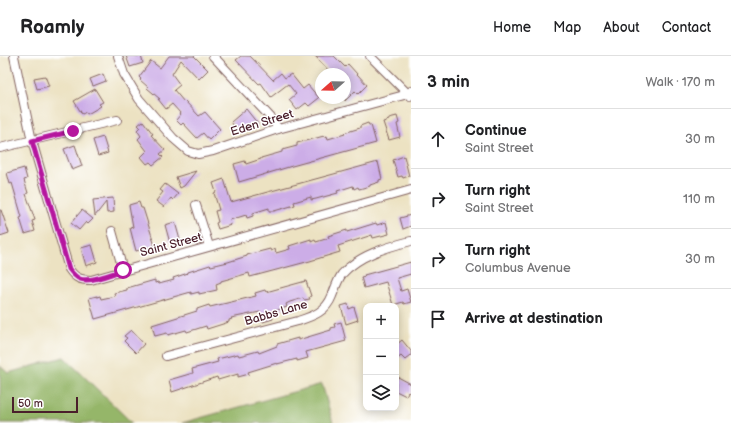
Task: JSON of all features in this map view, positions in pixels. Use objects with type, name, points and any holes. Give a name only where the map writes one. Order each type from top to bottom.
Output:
[{"type":"street","points":[[14,56],[32,141]]},
{"type":"street","name":"Eden Street","points":[[118,56],[124,74],[140,99],[173,138],[188,151],[198,154],[213,151],[278,129],[410,94]]},
{"type":"street","points":[[214,56],[273,120],[278,129]]},
{"type":"street","points":[[370,56],[410,94]]},
{"type":"street","points":[[0,148],[116,120]]},
{"type":"street","name":"Saint Street","points":[[32,141],[69,269],[74,276],[81,280],[91,280],[411,190]]},
{"type":"street","points":[[196,206],[209,246]]},
{"type":"street","points":[[112,231],[123,270]]},
{"type":"street","name":"Babbs Lane","points":[[166,356],[314,316],[328,304],[336,283],[342,274],[350,267],[367,256],[387,247],[411,241]]},
{"type":"green space","points":[[64,357],[132,423],[0,423],[0,366],[8,373]]},
{"type":"green space","points":[[322,384],[333,423],[182,423]]},
{"type":"building","points":[[126,56],[141,56],[143,63],[130,67]]},
{"type":"building","points":[[169,56],[194,56],[208,70],[199,79],[181,60],[172,74],[180,85],[174,90],[184,102],[185,101],[199,116],[205,112],[220,129],[209,140],[203,133],[197,138],[183,123],[181,125],[176,120],[181,114],[172,104],[166,109],[158,99],[160,99],[140,80],[141,79],[139,77],[151,61],[160,68]]},
{"type":"building","points":[[241,56],[250,56],[273,80],[281,73],[285,78],[291,74],[303,89],[308,85],[315,93],[315,101],[309,106],[306,103],[297,110],[289,100],[296,94],[288,84],[271,97],[261,83],[259,84],[236,60]]},
{"type":"building","points":[[315,56],[334,56],[345,67],[348,64],[367,85],[358,94],[355,91],[351,95],[351,68],[326,68]]},
{"type":"building","points":[[103,74],[106,81],[93,86],[90,79]]},
{"type":"building","points":[[45,76],[49,86],[37,89],[34,78]]},
{"type":"building","points":[[95,89],[103,102],[99,104],[101,106],[87,114],[86,112],[82,114],[74,101]]},
{"type":"building","points":[[246,109],[258,124],[251,130],[250,128],[247,131],[245,128],[240,133],[231,122]]},
{"type":"building","points":[[397,116],[400,137],[389,140],[383,122],[389,120],[389,118]]},
{"type":"building","points":[[143,121],[153,134],[151,135],[165,150],[160,154],[163,157],[153,165],[150,162],[147,164],[141,157],[147,151],[138,139],[141,136],[137,130],[140,127],[138,125]]},
{"type":"building","points":[[368,123],[371,125],[376,143],[239,182],[234,164],[245,161],[246,164],[282,152],[282,150],[297,146],[297,143],[324,136],[327,136],[328,139],[345,134],[344,133],[360,128],[360,126]]},
{"type":"building","points":[[103,137],[108,153],[98,156],[93,140]]},
{"type":"building","points":[[75,145],[82,166],[72,170],[64,149]]},
{"type":"building","points":[[404,156],[409,176],[403,178],[402,176],[398,177],[393,160]]},
{"type":"building","points":[[378,162],[382,179],[370,186],[359,189],[358,187],[354,189],[353,186],[337,191],[338,193],[316,199],[311,200],[311,197],[294,202],[295,205],[274,211],[269,211],[269,208],[253,213],[253,216],[247,218],[246,215],[230,220],[231,225],[218,229],[215,211],[219,210],[213,183],[224,179],[231,202]]},
{"type":"building","points":[[24,168],[27,179],[24,180],[28,193],[26,194],[35,220],[32,221],[35,231],[25,234],[20,218],[22,217],[12,183],[10,184],[7,173]]},
{"type":"building","points":[[196,171],[184,186],[180,188],[176,177]]},
{"type":"building","points":[[165,184],[178,194],[173,200],[171,198],[164,207],[156,201],[163,192],[160,190]]},
{"type":"building","points":[[113,198],[114,212],[107,213],[106,202],[95,216],[93,200]]},
{"type":"building","points":[[139,202],[141,208],[143,208],[155,246],[136,251],[130,228],[133,227],[129,205]]},
{"type":"building","points":[[0,210],[9,233],[0,236]]},
{"type":"building","points":[[82,210],[93,219],[88,224],[86,222],[79,230],[71,223]]},
{"type":"building","points":[[411,215],[411,226],[403,229],[400,218]]},
{"type":"building","points":[[175,222],[180,240],[170,243],[165,225]]},
{"type":"building","points":[[386,222],[389,234],[373,238],[372,235],[338,246],[340,252],[250,277],[249,273],[221,281],[216,284],[217,290],[199,294],[199,292],[191,294],[191,292],[95,319],[89,298],[100,296],[101,299],[115,296],[114,293],[155,280],[155,283],[158,282],[159,284],[174,280],[173,278],[210,265],[228,262],[270,249],[271,251],[275,249],[276,253],[290,249],[289,246],[311,239],[311,242],[315,240],[316,242],[329,238],[328,236],[347,230],[347,232],[376,223],[377,225]]},
{"type":"building","points":[[92,245],[97,262],[86,266],[81,248]]},
{"type":"building","points":[[411,262],[411,274],[397,278],[401,291],[407,289],[411,302],[404,304],[403,302],[392,303],[386,282],[364,288],[361,277],[365,276],[364,275]]},
{"type":"building","points":[[306,281],[311,296],[309,297],[310,299],[304,300],[303,298],[290,302],[286,304],[287,307],[271,312],[273,319],[263,322],[260,312],[231,318],[232,319],[229,320],[229,322],[207,329],[206,326],[187,332],[186,330],[168,335],[167,333],[155,336],[152,325],[197,311],[197,309],[209,305],[210,307],[256,296],[255,293],[265,290],[266,292]]},
{"type":"building","points":[[348,304],[349,309],[354,307],[358,320],[346,324],[341,306]]},
{"type":"building","points":[[341,322],[346,341],[306,352],[308,358],[297,361],[297,359],[277,363],[248,372],[249,374],[238,377],[238,374],[218,380],[217,377],[172,392],[169,380],[193,373],[192,369],[218,362],[217,359],[238,354],[239,356],[258,351],[259,353],[277,346],[277,344],[298,338],[298,340],[331,330],[331,328],[335,327],[334,324]]},
{"type":"building","points":[[131,330],[144,344],[136,353],[124,341],[127,338],[124,336]]},
{"type":"building","points":[[402,340],[411,351],[411,355],[405,360],[401,356],[399,358],[399,342]]},
{"type":"building","points":[[399,378],[411,384],[411,394],[408,392],[406,396],[399,392]]},
{"type":"route","points":[[73,131],[32,141],[69,269],[74,276],[81,280],[91,280],[123,270]]}]
